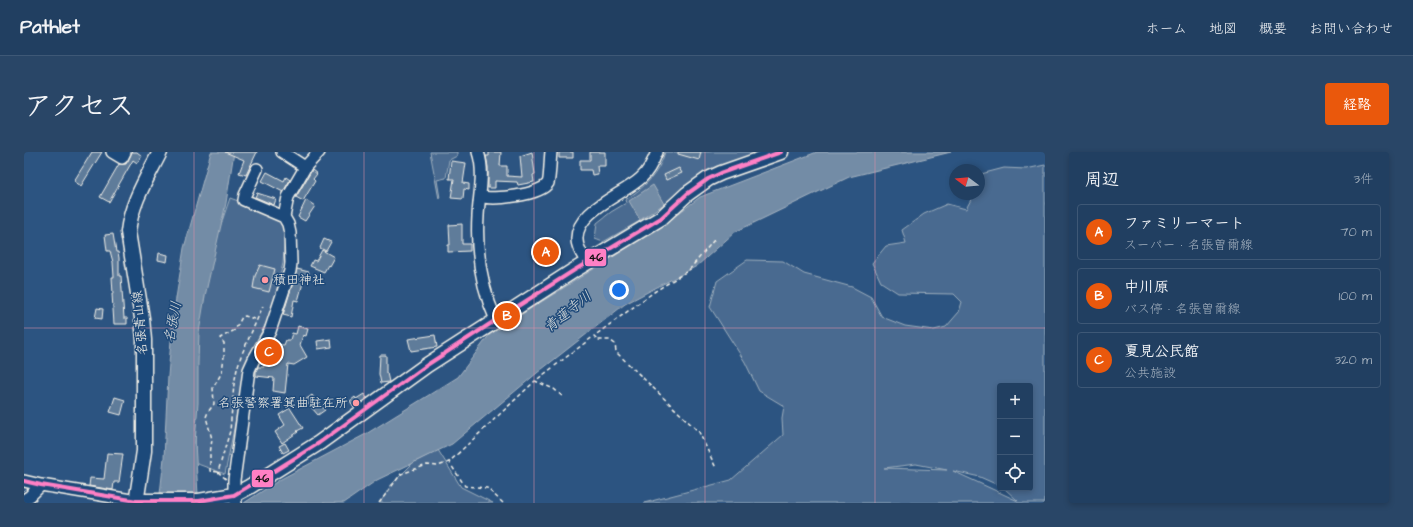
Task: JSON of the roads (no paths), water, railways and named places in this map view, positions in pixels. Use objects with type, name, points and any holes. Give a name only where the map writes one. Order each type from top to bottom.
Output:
[{"type":"main road","name":"名張青山線","points":[[136,502],[145,446],[144,340],[142,318],[128,232],[133,208],[138,194],[160,152]]},
{"type":"main road","points":[[136,502],[152,500],[200,501],[235,499],[271,473],[319,443],[427,365],[496,320],[661,218],[687,194],[708,180],[721,173],[773,153]]},
{"type":"street","points":[[112,152],[122,158],[125,152]]},
{"type":"street","points":[[282,152],[306,166]]},
{"type":"street","points":[[292,152],[306,166]]},
{"type":"street","points":[[284,217],[288,196],[306,166],[319,152]]},
{"type":"street","points":[[478,152],[482,169],[478,216],[478,255],[484,286],[496,320]]},
{"type":"street","points":[[480,196],[507,197],[532,191],[544,186],[550,178],[549,166],[551,152]]},
{"type":"street","points":[[587,263],[576,241],[579,226],[589,214],[640,178],[650,167],[657,152]]},
{"type":"street","points":[[235,499],[234,480],[249,370],[270,330],[290,271],[291,263],[290,233],[288,224],[284,217],[244,200],[257,169]]},
{"type":"street","points":[[24,481],[136,502]]},
{"type":"street","points":[[24,500],[41,485]]},
{"type":"water","name":"名張川","points":[[211,152],[234,152],[226,203],[205,296],[199,332],[198,403],[195,442],[198,495],[160,494],[164,458],[168,376],[173,317],[184,248]]},
{"type":"water","name":"青蓮寺川","points":[[817,152],[951,152],[849,177],[735,232],[697,266],[625,304],[537,373],[452,444],[377,480],[344,503],[244,503],[281,479],[366,434],[458,377],[490,334],[659,228],[700,197]]},
{"type":"water","points":[[653,185],[664,204],[640,220],[629,201]]},
{"type":"place","name":"ファミリーマート","points":[[546,252]]},
{"type":"place","name":"積田神社","points":[[265,280]]},
{"type":"place","name":"中川原","points":[[507,316]]},
{"type":"place","name":"夏見公民館","points":[[269,352]]},
{"type":"place","name":"名張警察署箕曲駐在所","points":[[356,403]]}]
